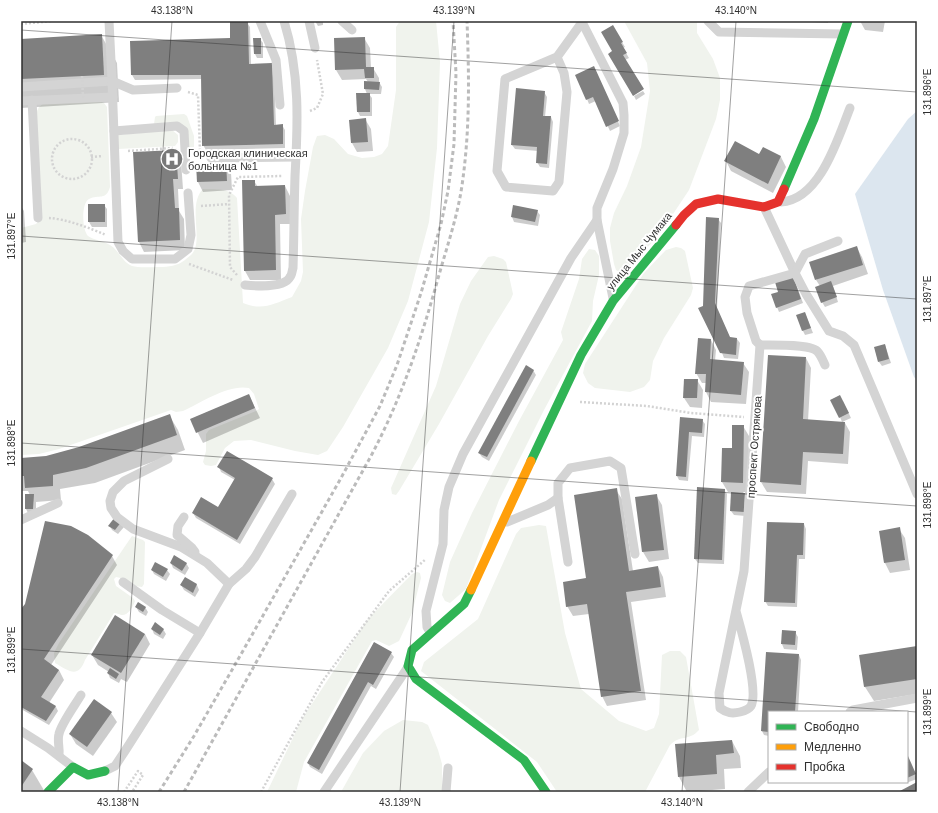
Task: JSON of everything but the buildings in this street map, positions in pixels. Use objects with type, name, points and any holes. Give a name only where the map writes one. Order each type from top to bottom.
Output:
[{"type":"street","points":[[778,202],[783,194],[814,119],[848,21]]},
{"type":"street","name":"улица Мыс Чумака","points":[[613,301],[684,215],[696,204],[718,199],[764,207],[778,202]]},
{"type":"street","points":[[546,792],[524,760],[504,743],[416,678],[408,666],[412,650],[464,604],[484,565],[581,355],[613,301]]},
{"type":"street","points":[[48,792],[73,767],[88,775],[105,771]]},
{"type":"lane","points":[[109,21],[118,242],[123,251],[132,259],[175,259],[188,249],[191,235],[188,193]]},
{"type":"lane","points":[[260,21],[276,60],[280,105]]},
{"type":"lane","points":[[245,285],[276,285],[285,283],[290,278],[293,268],[298,116],[296,82],[284,21]]},
{"type":"lane","points":[[309,21],[314,48]]},
{"type":"lane","points":[[342,21],[352,30]]},
{"type":"lane","points":[[708,21],[719,32],[844,34]]},
{"type":"lane","points":[[557,57],[564,73],[567,92],[559,182],[552,191],[506,187],[497,171],[505,79],[557,57],[582,22]]},
{"type":"lane","name":"улица Мыс Чумака","points":[[582,22],[623,102],[624,133],[613,169],[597,208],[597,220],[613,301]]},
{"type":"lane","points":[[21,87],[112,81],[133,90],[177,88]]},
{"type":"lane","points":[[21,101],[113,97]]},
{"type":"lane","points":[[32,100],[38,218]]},
{"type":"lane","points":[[778,202],[786,201],[807,191],[826,166],[850,108]]},
{"type":"lane","points":[[114,131],[177,126],[184,131],[186,170]]},
{"type":"lane","points":[[211,158],[296,157]]},
{"type":"lane","points":[[764,207],[806,294],[829,331],[842,336],[854,345],[917,494]]},
{"type":"lane","points":[[431,634],[428,628],[426,611],[443,544],[444,510],[449,487],[463,454],[571,258],[597,220]]},
{"type":"lane","points":[[795,273],[804,254],[838,241]]},
{"type":"lane","name":"проспект Острякова","points":[[736,611],[747,647],[753,692],[751,706],[745,711],[726,713],[720,708],[719,693],[744,571],[760,345],[756,341],[747,313],[745,297],[749,286],[795,273]]},
{"type":"lane","points":[[760,345],[805,347],[813,349],[818,352],[825,365]]},
{"type":"lane","points":[[168,459],[124,481],[113,492],[110,501],[111,508],[117,516],[133,529],[181,547],[200,558],[229,584]]},
{"type":"lane","points":[[568,562],[558,498],[558,483],[570,468],[610,461],[621,468],[635,554]]},
{"type":"lane","points":[[105,771],[115,766],[200,633],[229,584],[255,557],[292,494]]},
{"type":"lane","points":[[502,524],[548,505],[558,498]]},
{"type":"lane","points":[[21,520],[58,503]]},
{"type":"lane","points":[[184,517],[177,531],[177,535],[192,548],[200,558]]},
{"type":"lane","points":[[123,582],[162,610],[200,633]]},
{"type":"lane","points":[[324,792],[408,666]]},
{"type":"lane","points":[[58,755],[59,731],[81,695]]},
{"type":"lane","points":[[852,711],[917,698]]},
{"type":"lane","points":[[21,731],[58,755],[73,767]]},
{"type":"lane","points":[[446,792],[448,768]]},
{"type":"lane","points":[[748,792],[768,773]]},
{"type":"path","points":[[21,24],[52,21]]},
{"type":"path","points":[[298,116],[317,108],[323,94],[314,48]]},
{"type":"path","points":[[82,76],[82,98]]},
{"type":"path","points":[[177,88],[198,95],[200,152],[211,158]]},
{"type":"path","points":[[73,139],[80,141],[86,145],[90,151],[90,166],[88,171],[81,177],[74,179],[65,178],[53,167],[52,160],[54,150],[64,141],[73,139]]},
{"type":"path","points":[[115,151],[185,148]]},
{"type":"path","points":[[245,285],[230,267],[229,195],[238,178],[295,176]]},
{"type":"path","points":[[189,207],[229,204]]},
{"type":"path","points":[[38,218],[56,218],[83,226],[118,242]]},
{"type":"path","points":[[207,270],[245,285]]},
{"type":"path","points":[[555,410],[580,402],[647,406],[691,413],[756,418]]},
{"type":"path","points":[[261,792],[326,676],[389,591],[443,544]]},
{"type":"path","points":[[124,792],[138,771],[143,775],[132,792]]},
{"type":"shaded area","points":[[400,21],[436,21],[440,62],[437,148],[429,222],[408,301],[388,348],[343,427],[327,451],[318,455],[251,440],[234,441],[225,448],[216,465],[205,465],[203,462],[206,451],[206,434],[209,430],[259,409],[254,394],[249,388],[241,387],[224,391],[183,411],[176,412],[171,410],[59,449],[39,454],[21,455],[21,228],[36,224],[40,219],[36,113],[39,107],[44,103],[99,101],[104,103],[107,107],[110,187],[104,196],[86,201],[83,217],[84,228],[88,236],[105,242],[113,247],[126,262],[132,266],[163,267],[176,265],[191,255],[195,248],[197,240],[196,204],[198,196],[203,189],[230,192],[237,198],[243,303],[256,306],[268,306],[292,297],[301,281],[303,272],[301,219],[313,147],[317,136],[325,135],[334,139],[348,154],[362,158],[374,157],[382,154],[388,146],[396,90],[396,27]]},
{"type":"shaded area","points":[[624,21],[697,21],[697,33],[713,59],[720,78],[720,100],[716,119],[689,190],[663,229],[627,272],[621,273],[616,270],[614,264],[610,241],[610,228],[614,213],[627,186],[641,147],[650,91],[647,63]]},
{"type":"shaded area","points":[[917,111],[917,380],[914,377],[883,290],[855,194],[908,119]]},
{"type":"shaded area","points":[[184,114],[187,116],[194,136],[194,152],[188,151],[186,131],[154,124],[156,116]]},
{"type":"shaded area","points":[[172,130],[178,135],[178,142],[175,146],[118,149],[118,135]]},
{"type":"shaded area","points":[[676,247],[685,251],[693,288],[691,295],[664,338],[653,361],[650,380],[644,387],[630,392],[595,388],[588,383],[583,373],[585,364],[644,273],[666,250]]},
{"type":"shaded area","points":[[589,249],[595,250],[599,256],[599,275],[593,301],[592,321],[544,410],[499,500],[466,589],[450,603],[445,601],[442,595],[450,562],[472,513],[519,421],[563,340],[561,332],[579,279],[582,259]]},
{"type":"shaded area","points":[[494,256],[503,259],[506,262],[513,294],[511,299],[488,336],[439,424],[399,491],[396,495],[392,494],[391,488],[436,386],[460,304],[471,281],[488,257]]},
{"type":"shaded area","points":[[539,525],[546,526],[565,633],[581,689],[619,721],[646,731],[654,728],[659,714],[662,655],[670,651],[680,651],[686,657],[699,730],[695,734],[678,740],[670,745],[645,792],[557,792],[537,762],[421,671],[424,662],[478,619],[516,534],[521,528]]},
{"type":"shaded area","points":[[132,536],[145,542],[144,584],[142,587],[138,587],[120,578],[116,577],[114,579],[116,586],[133,598],[135,601],[133,606],[130,611],[124,615],[114,613],[79,670],[73,672],[69,671],[55,663],[54,653],[59,643]]},
{"type":"shaded area","points":[[417,572],[420,573],[421,578],[412,613],[399,641],[389,646],[376,640],[372,641],[304,762],[296,792],[267,792],[302,719],[368,619],[412,574]]},
{"type":"shaded area","points":[[403,720],[422,722],[428,725],[442,764],[442,792],[341,792],[363,753],[384,731]]},
{"type":"railway","points":[[159,792],[194,736],[341,478],[380,406],[397,365],[421,293],[441,224],[448,191],[454,144],[456,73],[453,21]]},
{"type":"railway","points":[[184,792],[371,456],[392,412],[410,368],[453,227],[461,191],[468,119],[467,21]]},
{"type":"traffic: fast","points":[[784,189],[814,119],[848,21]]},
{"type":"traffic: fast","points":[[531,461],[581,355],[613,301],[676,225]]},
{"type":"traffic: fast","points":[[471,590],[464,604],[412,650],[408,666],[416,679],[524,760],[546,792]]},
{"type":"traffic: fast","points":[[48,792],[73,767],[88,775],[105,771]]},
{"type":"traffic: slow","points":[[471,590],[531,461]]},
{"type":"traffic: jam","points":[[676,225],[696,204],[718,199],[764,207],[778,202],[784,189]]},
{"type":"place","name":"Городская клиническая больница №1","points":[[172,159]]}]
